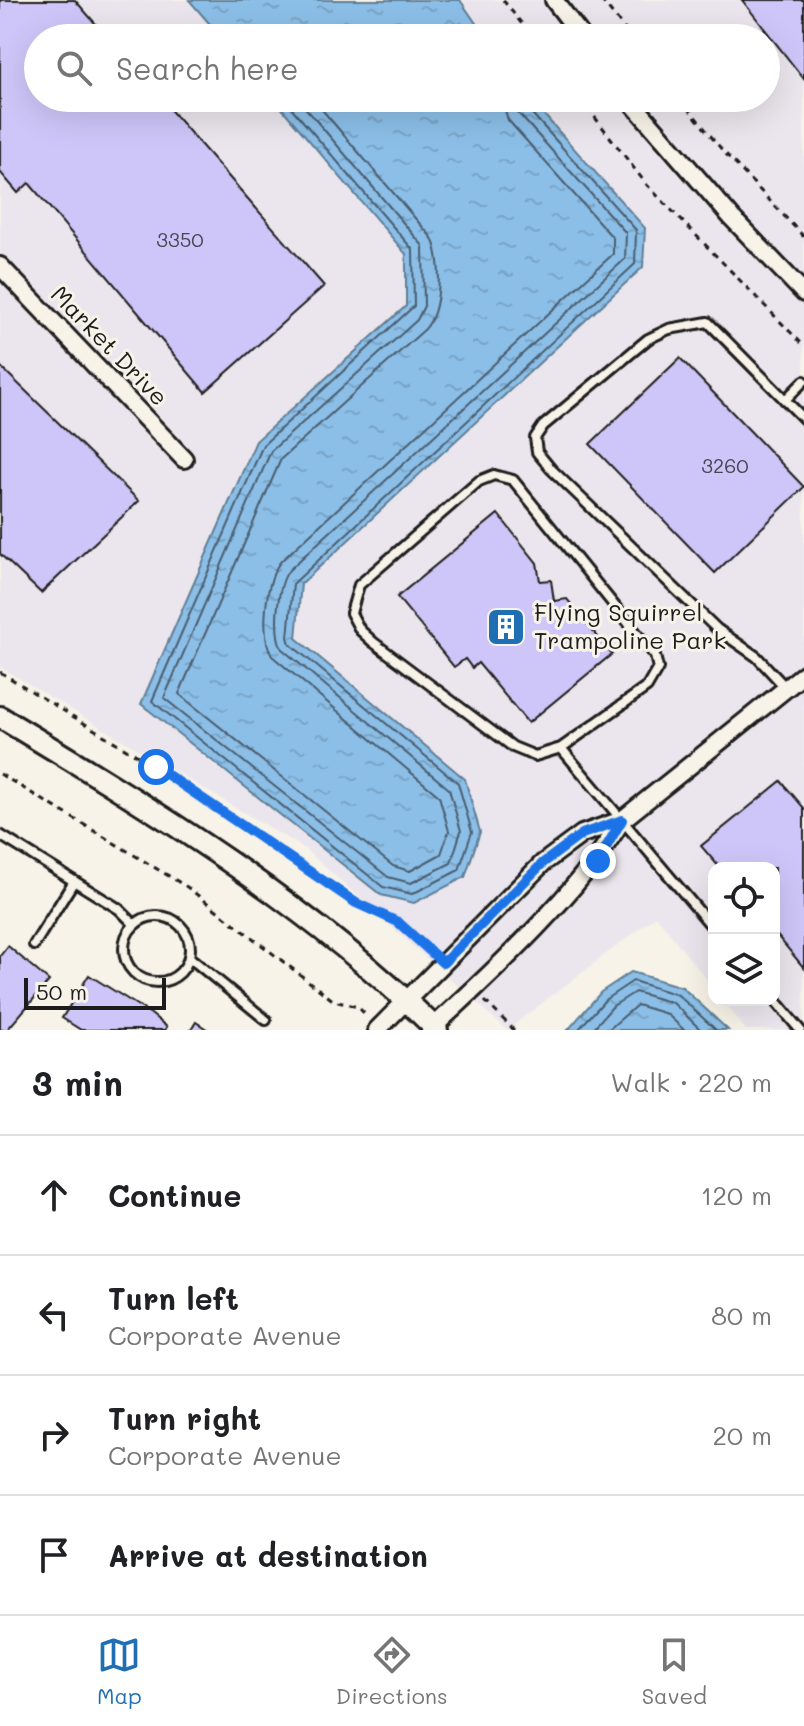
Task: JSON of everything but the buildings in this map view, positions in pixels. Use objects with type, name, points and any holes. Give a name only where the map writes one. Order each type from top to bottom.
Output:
[{"type":"street","points":[[554,0],[572,24]]},
{"type":"street","points":[[640,112],[732,218],[804,293]]},
{"type":"street","name":"Market Drive","points":[[0,266],[184,459]]},
{"type":"street","points":[[378,1029],[543,863],[582,834],[622,820],[798,682]]},
{"type":"street","points":[[0,717],[239,868],[406,1002],[434,1029],[598,861],[622,820]]},
{"type":"lane","points":[[798,682],[717,629],[551,469],[537,452],[535,438],[543,426],[648,339],[669,329],[708,322],[804,419]]},
{"type":"lane","points":[[785,400],[804,381]]},
{"type":"lane","points":[[494,475],[513,480],[655,656],[658,668],[647,687],[561,748],[535,756],[513,747],[373,642],[360,630],[351,613],[359,585],[479,481],[494,475]]},
{"type":"lane","points":[[561,748],[708,922]]},
{"type":"lane","points":[[0,835],[119,909],[134,924]]},
{"type":"lane","points":[[34,945],[74,881]]},
{"type":"lane","points":[[161,916],[178,923],[188,939],[189,957],[171,978],[144,979],[126,959],[125,940],[134,924],[161,916]]},
{"type":"lane","points":[[189,957],[266,1020]]},
{"type":"lane","points":[[780,1006],[800,1030]]},
{"type":"path","points":[[503,0],[522,24]]},
{"type":"path","points":[[601,0],[621,24]]},
{"type":"path","points":[[591,112],[647,185],[804,346]]},
{"type":"path","points":[[691,112],[723,151],[804,237]]},
{"type":"path","points":[[0,672],[216,806],[356,903],[398,922],[443,963]]},
{"type":"path","points":[[0,774],[187,887],[334,1001],[358,1007],[378,1029]]},
{"type":"path","points":[[472,989],[514,1030]]},
{"type":"shaded area","points":[[0,0],[804,0],[804,1030],[746,1030],[728,1006],[780,1006],[780,862],[708,862],[708,981],[656,916],[507,1030],[305,849],[0,667]]},
{"type":"water","points":[[189,0],[460,0],[476,24],[210,24]]},
{"type":"water","points":[[285,112],[541,112],[645,228],[643,267],[301,584],[296,638],[465,779],[480,832],[465,877],[414,903],[381,895],[141,704],[256,441],[406,306],[406,254]]},
{"type":"water","points":[[631,972],[682,987],[728,1030],[568,1030],[601,992]]},
{"type":"place","name":"Flying Squirrel Trampoline Park","points":[[506,627]]},
{"type":"route","points":[[156,767],[356,903],[398,922],[443,963],[543,863],[582,834],[622,820],[598,861]]}]
